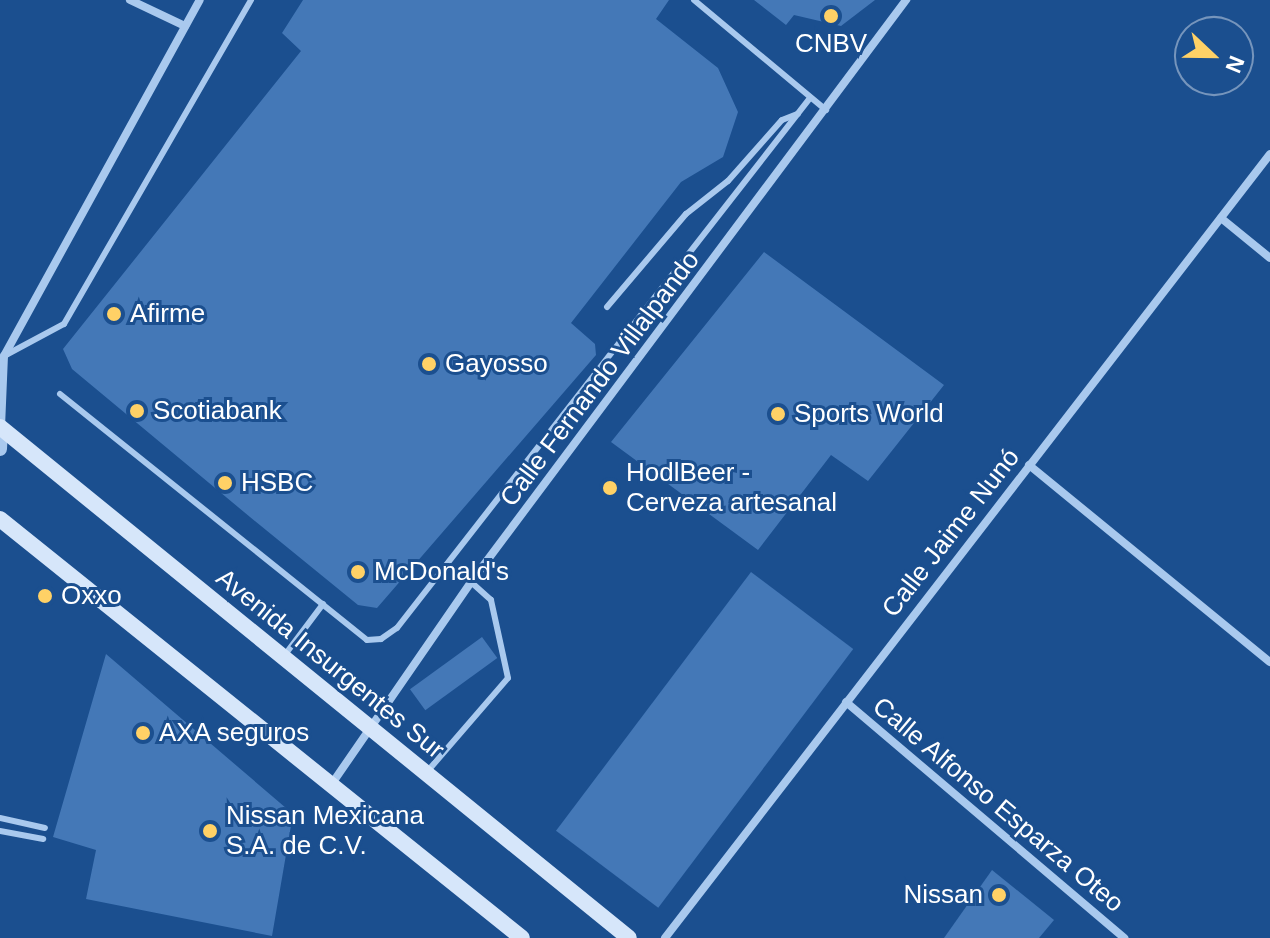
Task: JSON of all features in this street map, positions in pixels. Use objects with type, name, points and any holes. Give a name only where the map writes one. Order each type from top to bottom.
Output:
[{"type":"main road","name":"Avenida Insurgentes Sur","points":[[0,428],[629,938]]},
{"type":"main road","points":[[0,519],[522,938]]},
{"type":"street","points":[[130,0],[185,26]]},
{"type":"street","points":[[0,449],[4,356],[200,0]]},
{"type":"street","name":"Calle Fernando Villalpando","points":[[331,785],[367,725],[471,582],[906,0]]},
{"type":"street","name":"Calle Jaime Nunó","points":[[665,938],[1270,154]]},
{"type":"street","points":[[1221,218],[1270,258]]},
{"type":"street","points":[[1029,465],[1270,662]]},
{"type":"street","name":"Calle Alfonso Esparza Oteo","points":[[846,702],[1124,938]]},
{"type":"lane","points":[[4,356],[64,324],[251,0]]},
{"type":"lane","points":[[694,0],[826,110]]},
{"type":"lane","points":[[60,394],[367,640],[397,628],[810,98]]},
{"type":"lane","points":[[607,307],[686,214],[728,181],[782,120],[798,114]]},
{"type":"lane","points":[[426,773],[508,678],[491,600],[471,582]]},
{"type":"lane","points":[[284,657],[323,604]]},
{"type":"lane","points":[[0,818],[45,828]]},
{"type":"lane","points":[[0,831],[43,839]]},
{"type":"building","points":[[303,0],[669,0],[656,19],[718,68],[738,112],[723,157],[681,182],[571,323],[595,344],[596,355],[377,608],[358,605],[250,517],[72,369],[63,349],[301,51],[282,33]]},
{"type":"building","name":"CNBV","points":[[754,0],[875,0],[841,26],[794,15],[786,25]]},
{"type":"building","name":"Sports World","points":[[764,252],[944,385],[868,481],[831,455],[758,550],[611,442]]},
{"type":"building","points":[[751,572],[853,649],[658,908],[556,831]]},
{"type":"building","points":[[482,637],[497,658],[425,710],[410,689]]},
{"type":"building","points":[[106,654],[293,814],[272,936],[86,899],[96,850],[53,837]]},
{"type":"building","name":"Nissan","points":[[992,870],[1054,920],[1039,938],[944,938]]},
{"type":"place","name":"CNBV","points":[[831,16]]},
{"type":"place","name":"Afirme","points":[[114,314]]},
{"type":"place","name":"Gayosso","points":[[429,364]]},
{"type":"place","name":"Scotiabank","points":[[137,411]]},
{"type":"place","name":"Sports World","points":[[778,414]]},
{"type":"place","name":"HSBC","points":[[225,483]]},
{"type":"place","name":"HodlBeer - Cerveza artesanal","points":[[610,488]]},
{"type":"place","name":"McDonald's","points":[[358,572]]},
{"type":"place","name":"Oxxo","points":[[45,596]]},
{"type":"place","name":"AXA seguros","points":[[143,733]]},
{"type":"place","name":"Nissan Mexicana S.A. de C.V.","points":[[210,831]]},
{"type":"place","name":"Nissan","points":[[999,895]]}]
